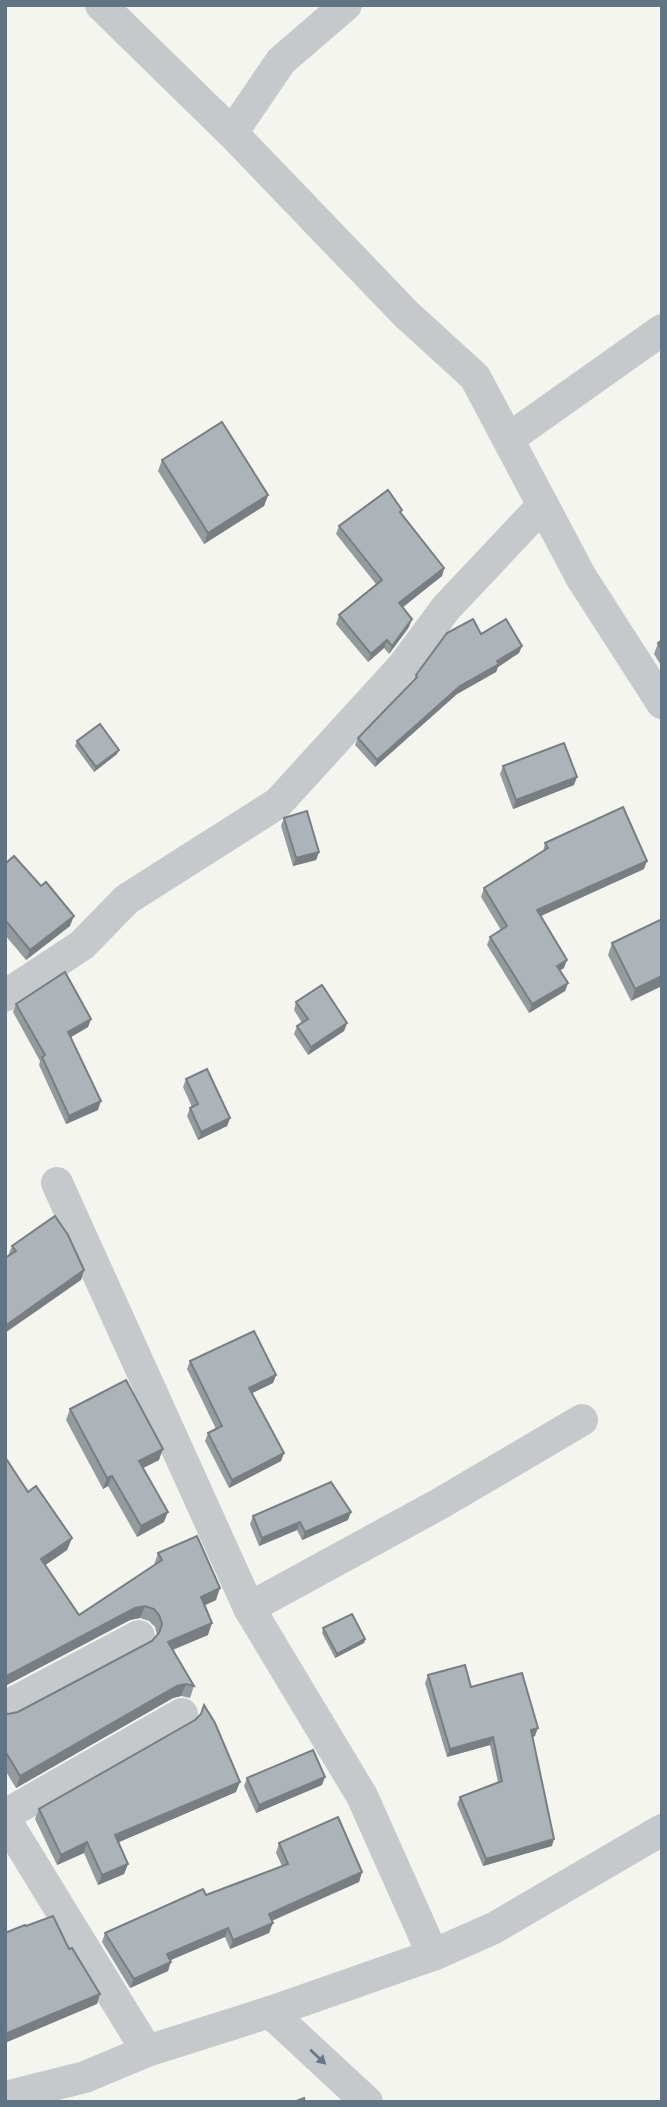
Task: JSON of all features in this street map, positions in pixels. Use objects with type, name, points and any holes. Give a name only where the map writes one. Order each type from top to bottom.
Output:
[{"type":"street","points":[[101,5],[232,133],[406,314],[475,377],[581,577],[662,703]]},
{"type":"street","points":[[232,133],[281,61],[346,5]]},
{"type":"street","points":[[508,439],[662,330]]},
{"type":"street","points":[[5,996],[82,945],[127,899],[278,803],[403,666],[446,608],[543,505]]},
{"type":"street","points":[[57,1183],[250,1608],[362,1796],[433,1955]]},
{"type":"street","points":[[250,1608],[442,1503],[582,1420]]},
{"type":"street","points":[[5,1707],[139,1636]]},
{"type":"street","points":[[147,2051],[5,1817],[182,1714]]},
{"type":"street","points":[[5,2097],[89,2090],[147,2051],[270,2012],[433,1955],[494,1928],[662,1830]]},
{"type":"street","points":[[270,2012],[367,2102]]},
{"type":"building","points":[[222,422],[268,495],[208,533],[162,460]]},
{"type":"building","points":[[388,490],[402,510],[400,512],[444,568],[399,603],[412,619],[392,646],[387,640],[371,654],[339,615],[382,580],[339,526]]},
{"type":"building","points":[[473,619],[481,634],[506,619],[522,646],[497,661],[499,664],[460,686],[377,760],[358,738],[417,677],[447,633]]},
{"type":"building","points":[[100,724],[119,750],[96,767],[77,741]]},
{"type":"building","points":[[564,743],[577,777],[516,800],[503,766]]},
{"type":"building","points":[[623,807],[647,861],[537,910],[567,960],[557,966],[568,983],[532,1004],[490,937],[507,926],[484,888],[548,848],[545,843]]},
{"type":"building","points":[[307,811],[319,852],[296,858],[284,818]]},
{"type":"building","points":[[14,856],[41,886],[46,882],[74,916],[30,950],[5,920],[5,864]]},
{"type":"building","points":[[662,919],[662,976],[635,989],[612,943]]},
{"type":"building","points":[[65,972],[91,1019],[68,1032],[101,1101],[69,1116],[42,1057],[45,1055],[16,1004]]},
{"type":"building","points":[[322,985],[347,1023],[311,1047],[297,1026],[308,1019],[296,1002]]},
{"type":"building","points":[[207,1069],[230,1118],[201,1132],[190,1108],[198,1104],[186,1079]]},
{"type":"building","points":[[55,1216],[68,1235],[84,1270],[5,1326],[5,1258],[16,1251],[12,1246]]},
{"type":"building","points":[[254,1331],[276,1375],[249,1388],[284,1453],[232,1480],[208,1433],[222,1426],[190,1361]]},
{"type":"building","points":[[126,1380],[163,1449],[139,1461],[168,1512],[141,1526],[112,1476],[107,1478],[70,1409]]},
{"type":"building","points":[[5,1457],[28,1492],[36,1486],[72,1538],[41,1559],[79,1615],[162,1560],[158,1553],[197,1536],[220,1588],[201,1597],[212,1623],[168,1642],[194,1686],[177,1686],[20,1776],[5,1751],[5,1713],[18,1712],[152,1641],[162,1624],[154,1609],[145,1606],[135,1608],[5,1677]]},
{"type":"building","points":[[331,1482],[351,1512],[305,1532],[300,1522],[262,1538],[253,1516]]},
{"type":"building","points":[[352,1614],[365,1639],[337,1654],[323,1628]]},
{"type":"building","points":[[465,1665],[471,1687],[522,1673],[538,1728],[531,1730],[554,1839],[486,1859],[460,1797],[502,1781],[493,1737],[450,1749],[428,1675]]},
{"type":"building","points":[[204,1705],[215,1723],[240,1782],[115,1835],[128,1864],[102,1875],[87,1842],[61,1855],[39,1809],[195,1720]]},
{"type":"building","points":[[313,1750],[325,1777],[259,1805],[247,1778]]},
{"type":"building","points":[[338,1817],[362,1872],[269,1914],[273,1923],[233,1940],[228,1928],[167,1954],[171,1962],[134,1979],[105,1933],[203,1889],[206,1895],[288,1864],[279,1843]]},
{"type":"building","points":[[53,1916],[69,1949],[72,1948],[100,1994],[5,2034],[5,1933]]}]
